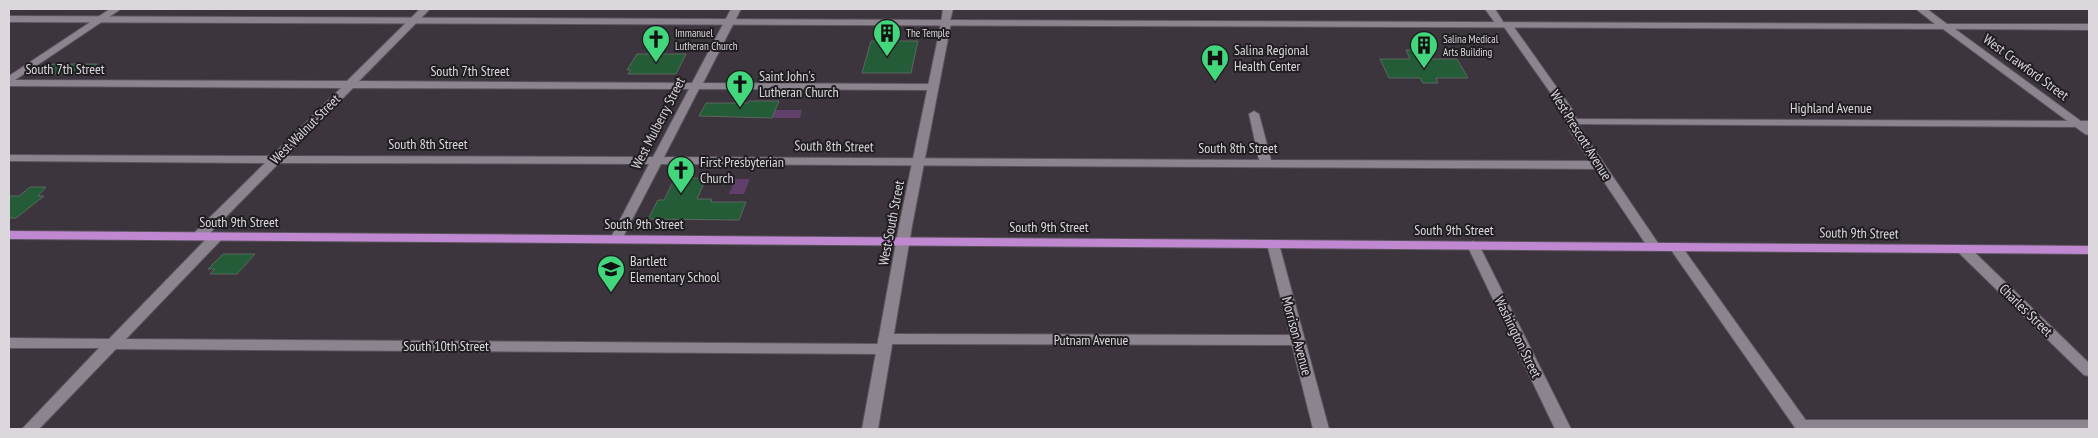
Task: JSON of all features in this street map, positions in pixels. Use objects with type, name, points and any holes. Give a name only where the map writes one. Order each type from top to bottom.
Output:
[{"type":"main road","name":"South 9th Street","points":[[9,235],[2089,250]]},
{"type":"street","points":[[9,82],[116,9]]},
{"type":"street","name":"West Walnut Street","points":[[198,237],[425,9]]},
{"type":"street","name":"West Mulberry Street","points":[[616,239],[694,85],[736,9]]},
{"type":"street","name":"West South Street","points":[[870,429],[902,240],[948,9]]},
{"type":"street","name":"West Prescott Avenue","points":[[1490,9],[1505,25],[1567,109],[1576,131],[1654,246]]},
{"type":"street","name":"West Crawford Street","points":[[1921,9],[2084,124],[2089,132]]},
{"type":"street","points":[[9,20],[2089,27]]},
{"type":"street","name":"South 7th Street","points":[[9,82],[931,87]]},
{"type":"street","points":[[1254,114],[1266,163]]},
{"type":"street","name":"Highland Avenue","points":[[1572,122],[2084,124]]},
{"type":"street","name":"South 8th Street","points":[[9,158],[1598,165]]},
{"type":"street","points":[[30,429],[216,237]]},
{"type":"street","name":"Morrison Avenue","points":[[1273,244],[1322,429]]},
{"type":"street","name":"Washington Street","points":[[1473,245],[1562,429]]},
{"type":"street","points":[[1676,247],[1803,428],[2089,426]]},
{"type":"street","name":"Charles Street","points":[[1963,250],[2089,371]]},
{"type":"street","name":"Putnam Avenue","points":[[884,344],[1298,340]]},
{"type":"street","name":"South 10th Street","points":[[9,343],[884,344]]},
{"type":"shaded area","points":[[775,110],[802,110],[800,118],[772,118]]},
{"type":"shaded area","points":[[735,179],[750,179],[744,194],[729,194]]},
{"type":"building","name":"The Temple","points":[[871,41],[918,41],[911,73],[862,73]]},
{"type":"building","name":"Salina Medical Arts Building","points":[[1406,50],[1421,50],[1426,59],[1457,59],[1468,78],[1436,78],[1438,83],[1423,83],[1420,78],[1389,78],[1380,59],[1410,59]]},
{"type":"building","name":"Immanuel Lutheran Church","points":[[637,54],[686,54],[676,74],[628,74],[631,70],[627,70]]},
{"type":"building","points":[[53,64],[97,64],[83,74],[39,74]]},
{"type":"building","name":"Saint John's Lutheran Church","points":[[749,101],[779,101],[772,118],[699,116],[706,103],[748,103]]},
{"type":"building","name":"First Presbyterian Church","points":[[675,178],[702,178],[699,183],[704,183],[697,199],[712,199],[711,202],[746,202],[739,220],[648,219],[658,200],[664,200]]},
{"type":"building","points":[[30,187],[46,187],[38,196],[44,196],[16,218],[9,218],[9,196],[19,196]]},
{"type":"building","points":[[223,254],[255,254],[237,274],[210,274],[215,269],[208,269]]},
{"type":"place","name":"The Temple","points":[[887,57]]},
{"type":"place","name":"Immanuel Lutheran Church","points":[[656,63]]},
{"type":"place","name":"Salina Medical Arts Building","points":[[1424,69]]},
{"type":"place","name":"Salina Regional Health Center","points":[[1215,82]]},
{"type":"place","name":"Saint John's Lutheran Church","points":[[740,108]]},
{"type":"place","name":"First Presbyterian Church","points":[[681,194]]},
{"type":"place","name":"Bartlett Elementary School","points":[[611,293]]}]
